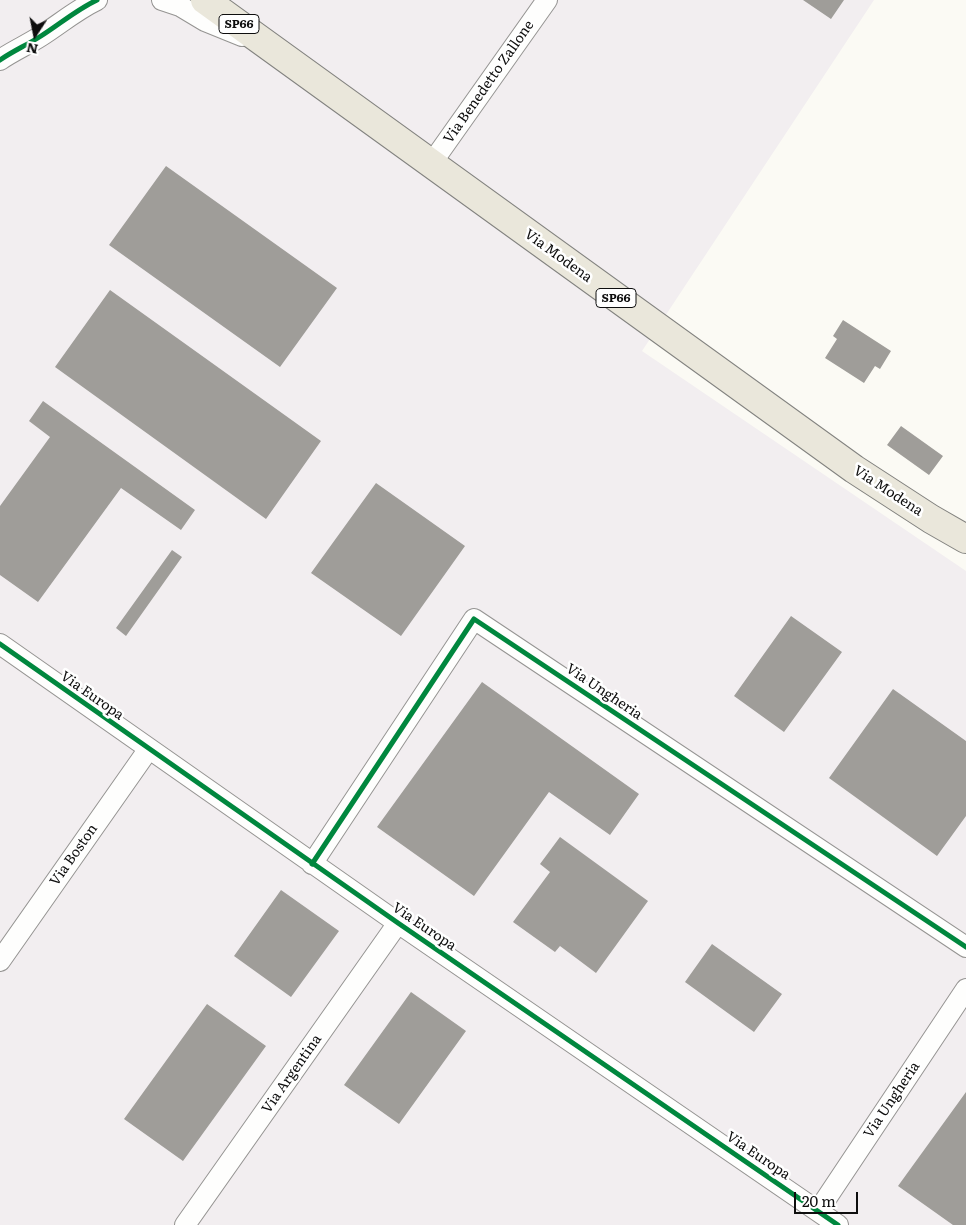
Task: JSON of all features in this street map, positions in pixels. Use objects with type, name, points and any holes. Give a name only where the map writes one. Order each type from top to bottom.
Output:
[{"type":"main road","name":"Via Modena","points":[[205,0],[854,469],[906,504],[966,539]]},
{"type":"street","points":[[0,60],[40,37],[81,4],[97,0]]},
{"type":"street","points":[[162,0],[180,6],[205,21],[272,49]]},
{"type":"street","name":"Via Benedetto Zallone","points":[[431,164],[547,0]]},
{"type":"street","name":"Via Ungheria","points":[[312,864],[474,619],[966,947]]},
{"type":"street","name":"Via Europa","points":[[0,644],[312,864],[838,1225]]},
{"type":"street","name":"Via Boston","points":[[0,961],[148,750]]},
{"type":"street","name":"Via Argentina","points":[[185,1225],[398,923]]},
{"type":"street","name":"Via Ungheria","points":[[818,1211],[966,989]]},
{"type":"shaded area","points":[[0,0],[874,0],[642,351],[966,571],[966,1225],[0,1225]]},
{"type":"building","points":[[803,0],[844,0],[831,19]]},
{"type":"building","points":[[166,166],[337,288],[280,367],[109,245]]},
{"type":"building","points":[[110,290],[321,441],[266,519],[55,367]]},
{"type":"building","points":[[843,320],[891,351],[880,369],[875,366],[864,383],[825,358],[837,339],[833,336]]},
{"type":"building","points":[[43,401],[195,510],[181,530],[121,488],[38,602],[0,575],[0,506],[50,437],[29,421]]},
{"type":"building","points":[[901,426],[943,456],[929,475],[887,445]]},
{"type":"building","points":[[376,483],[465,546],[401,636],[311,573]]},
{"type":"building","points":[[172,550],[182,557],[126,636],[116,628]]},
{"type":"building","points":[[791,616],[842,652],[784,732],[734,696]]},
{"type":"building","points":[[482,682],[639,794],[610,835],[549,792],[474,896],[377,827]]},
{"type":"building","points":[[893,689],[966,741],[966,816],[937,856],[829,778]]},
{"type":"building","points":[[560,837],[648,901],[596,973],[560,946],[555,952],[513,922],[550,872],[540,864]]},
{"type":"building","points":[[281,890],[339,931],[291,997],[234,956]]},
{"type":"building","points":[[712,944],[782,994],[754,1032],[685,982]]},
{"type":"building","points":[[411,992],[466,1031],[399,1124],[344,1085]]},
{"type":"building","points":[[207,1004],[266,1046],[183,1161],[124,1119]]},
{"type":"building","points":[[966,1092],[966,1225],[953,1225],[898,1186]]},
{"type":"cycle path","points":[[0,60],[97,0]]},
{"type":"cycle path","points":[[312,864],[474,619],[966,947]]},
{"type":"cycle path","points":[[0,644],[398,923],[838,1225]]}]
